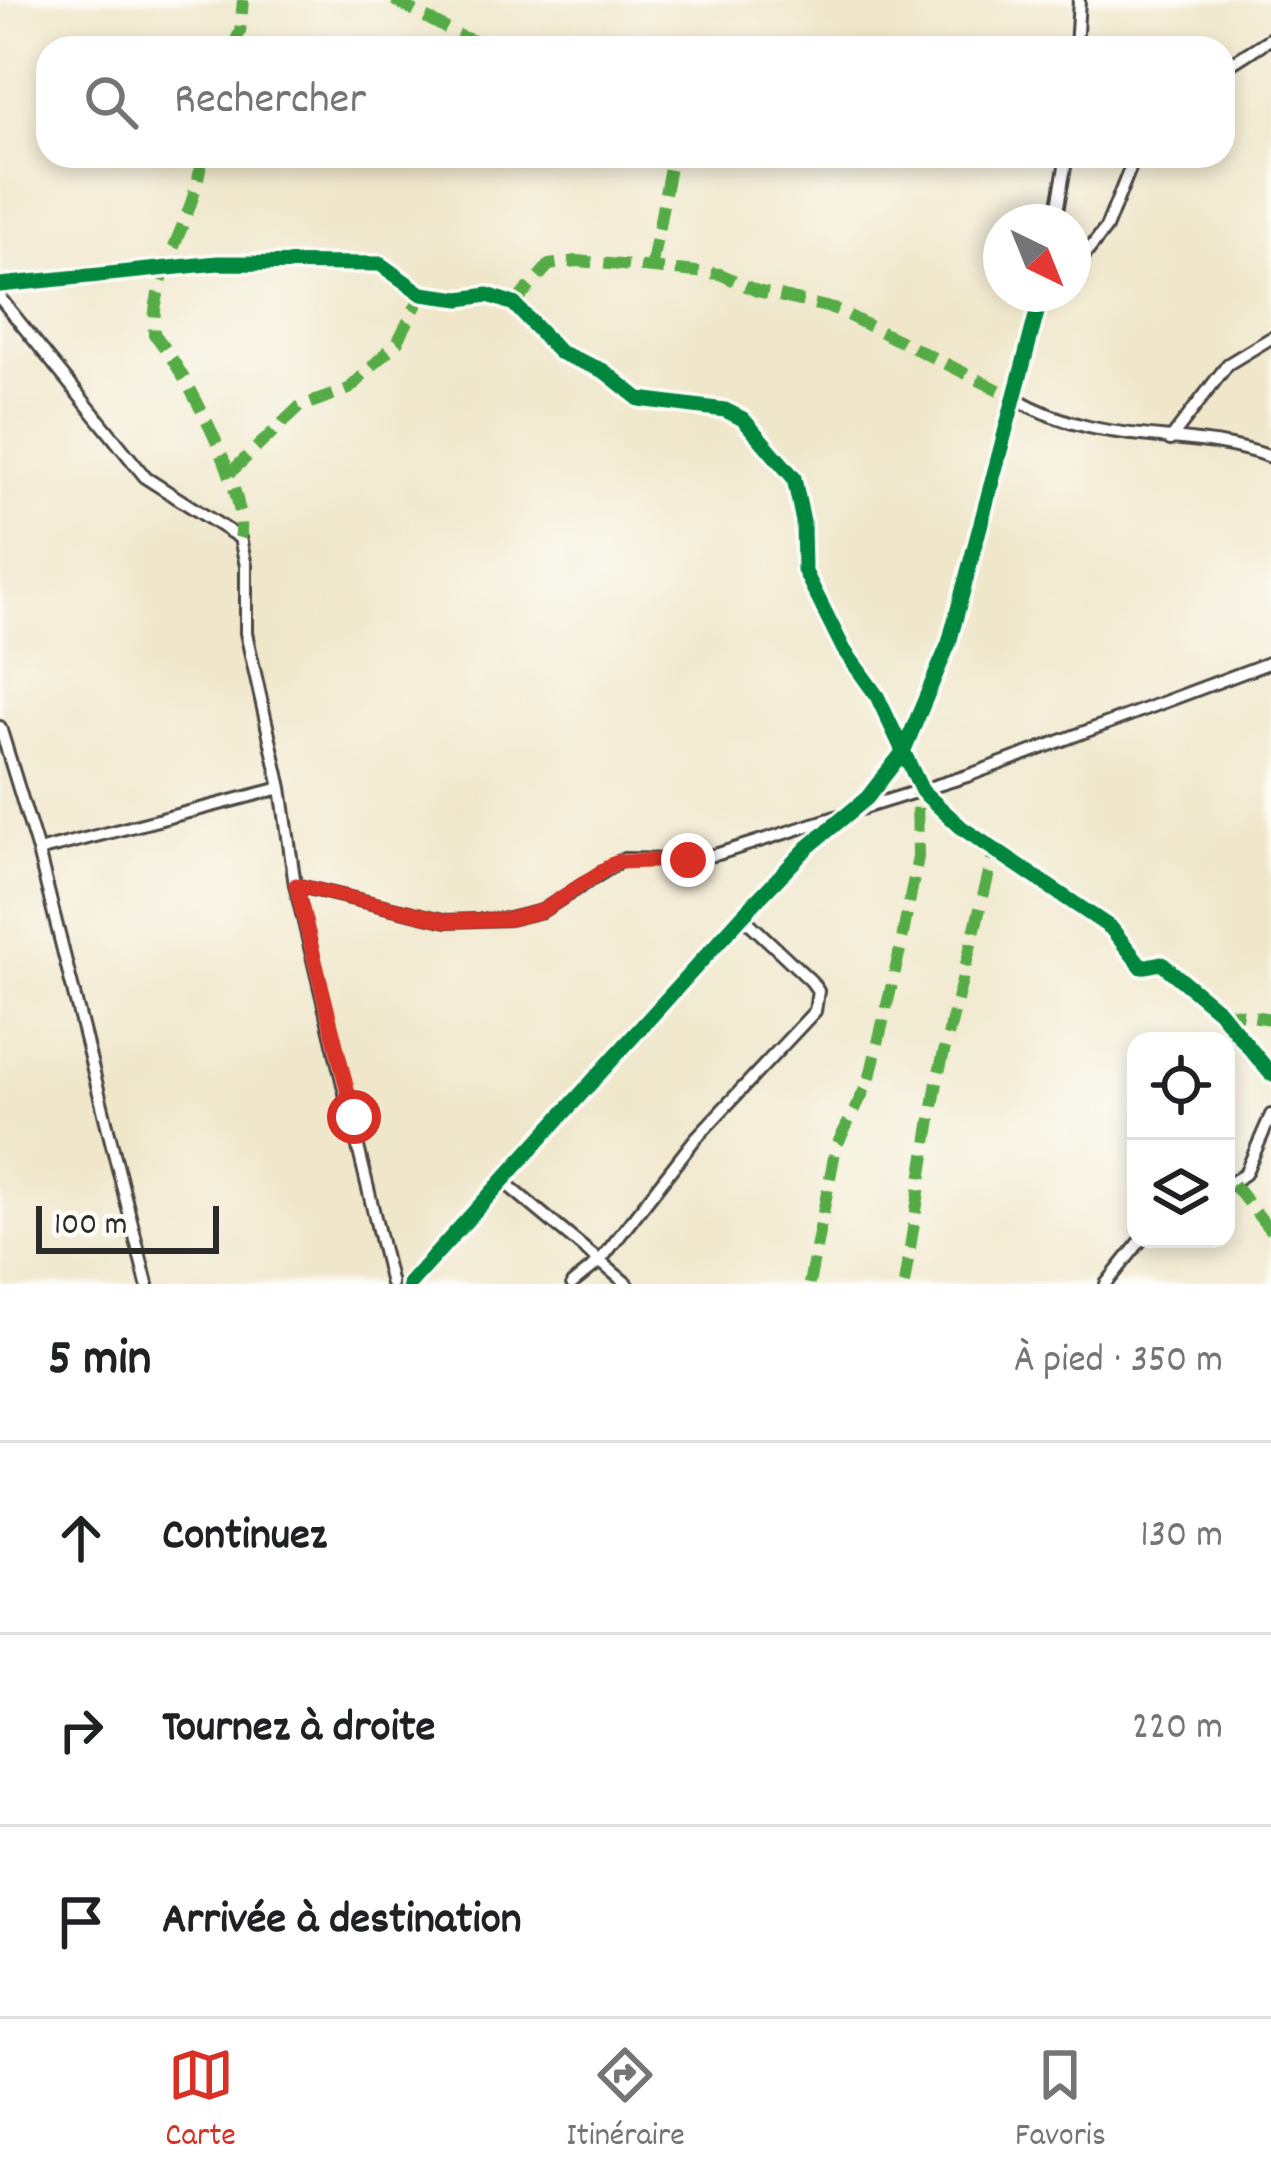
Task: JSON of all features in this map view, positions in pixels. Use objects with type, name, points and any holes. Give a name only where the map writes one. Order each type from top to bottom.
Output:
[{"type":"street","points":[[1077,36],[1079,0]]},
{"type":"street","points":[[1235,61],[1271,38]]},
{"type":"street","points":[[1058,204],[1065,168]]},
{"type":"street","points":[[1091,247],[1106,228],[1130,168]]},
{"type":"street","points":[[0,285],[218,263],[380,264],[422,294],[448,299],[488,295],[514,304],[559,352],[604,371],[639,399],[725,410],[762,436],[794,478],[803,522],[804,570],[922,791],[962,828],[1111,928],[1142,967],[1161,963],[1173,970],[1195,995],[1219,1011],[1271,1074]]},
{"type":"street","points":[[0,298],[146,478],[240,538],[246,566],[246,632],[281,788],[296,885],[392,1284]]},
{"type":"street","points":[[409,1284],[742,916],[849,813],[903,752],[949,643],[1037,312]]},
{"type":"street","points":[[1170,440],[1228,364],[1271,338]]},
{"type":"street","points":[[1013,398],[1084,430],[1271,458]]},
{"type":"street","points":[[296,885],[447,921],[509,919],[542,911],[616,862],[718,854],[922,791],[1271,662]]},
{"type":"street","points":[[0,727],[38,850],[147,1284]]},
{"type":"street","points":[[38,850],[281,788]]},
{"type":"street","points":[[572,1284],[600,1261],[695,1138],[814,1011],[818,1000],[812,981],[742,916]]},
{"type":"street","points":[[1235,1180],[1245,1174],[1271,1115]]},
{"type":"street","points":[[504,1181],[627,1284]]},
{"type":"street","points":[[1106,1284],[1135,1248]]},
{"type":"marked path","points":[[238,36],[243,0]]},
{"type":"marked path","points":[[394,0],[460,36]]},
{"type":"marked path","points":[[200,168],[159,288],[154,334],[182,374],[226,464],[241,519],[240,538]]},
{"type":"marked path","points":[[652,264],[670,168]]},
{"type":"marked path","points":[[514,304],[549,265],[577,261],[720,274],[757,291],[835,309],[1013,397]]},
{"type":"marked path","points":[[230,473],[299,407],[349,389],[398,341],[422,294]]},
{"type":"marked path","points":[[809,1284],[836,1147],[869,1081],[900,950],[918,857],[917,793]]},
{"type":"marked path","points":[[904,1284],[938,1076],[995,849]]},
{"type":"marked path","points":[[1219,1011],[1271,1019]]},
{"type":"marked path","points":[[1235,1186],[1271,1231]]},
{"type":"cycle path","points":[[0,285],[218,263],[380,264],[422,294],[460,299],[488,295],[514,304],[559,352],[604,371],[639,399],[725,410],[743,419],[794,478],[803,522],[804,570],[844,650],[877,696],[922,791],[962,828],[1111,928],[1142,967],[1161,963],[1219,1011],[1271,1074]]},
{"type":"cycle path","points":[[409,1284],[742,916],[808,847],[867,798],[903,752],[949,643],[1037,312]]},
{"type":"route","points":[[354,1117],[296,885],[380,901],[447,921],[509,919],[542,911],[624,859],[688,860]]}]
